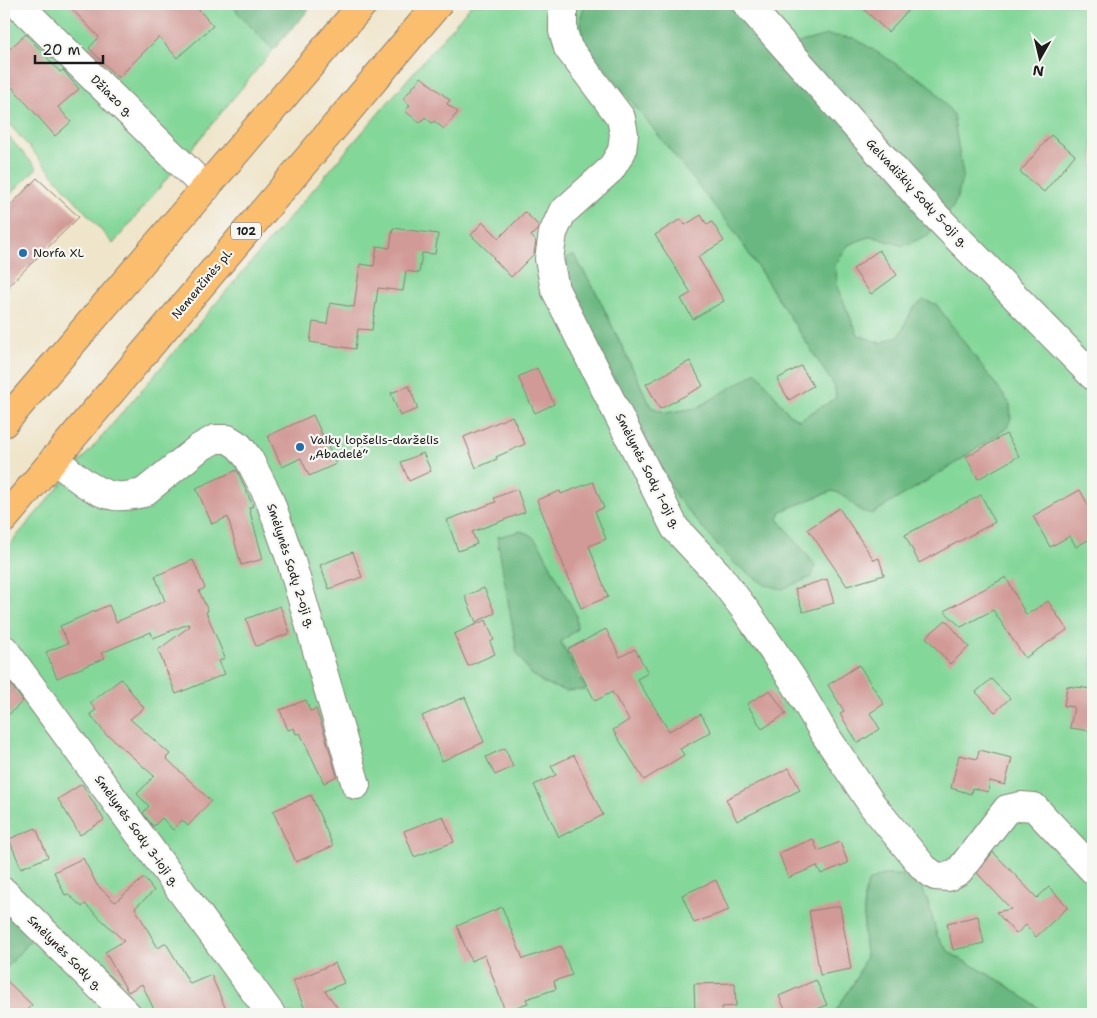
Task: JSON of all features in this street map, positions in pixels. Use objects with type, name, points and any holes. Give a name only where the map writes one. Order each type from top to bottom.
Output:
[{"type":"main road","points":[[4,424],[363,4]]},
{"type":"main road","name":"Nemenčinės pl.","points":[[4,519],[438,4]]},
{"type":"main road","points":[[4,396],[32,390]]},
{"type":"street","name":"Džiazo g.","points":[[18,4],[206,188]]},
{"type":"street","name":"Smėlynės Sodų 1-oji g.","points":[[564,4],[563,31],[568,48],[621,118],[624,134],[622,151],[611,170],[562,213],[553,233],[549,259],[555,289],[676,528],[717,573],[746,611],[793,680],[824,733],[873,806],[924,868],[935,876],[948,877],[959,871],[1007,808],[1021,806],[1034,807],[1093,870]]},
{"type":"street","name":"Gelvadiškių Sodų 5-oji g.","points":[[747,4],[931,211],[1093,376]]},
{"type":"street","name":"Smėlynės Sodų 2-oji g.","points":[[54,459],[95,490],[115,496],[132,495],[143,492],[198,448],[215,439],[228,439],[239,446],[249,459],[269,498],[291,561],[356,785]]},
{"type":"street","name":"Smėlynės Sodų 3-ioji g.","points":[[4,649],[271,1014]]},
{"type":"street","name":"Smėlynės Sodų g.","points":[[4,892],[127,1014]]},
{"type":"green space","points":[[4,4],[232,4],[273,50],[113,244],[4,118]]},
{"type":"green space","points":[[232,4],[314,4],[273,50]]},
{"type":"green space","points":[[472,4],[585,4],[581,17],[735,232],[835,387],[836,398],[800,420],[789,414],[757,373],[697,408],[666,413],[651,407],[596,292],[574,255],[677,498],[815,565],[778,519],[781,511],[832,491],[840,493],[861,511],[873,513],[953,465],[1006,428],[913,308],[900,335],[881,343],[858,335],[838,289],[835,265],[848,245],[871,236],[904,246],[772,50],[727,4],[1093,4],[1093,1014],[1047,1014],[1004,983],[950,953],[937,936],[928,902],[864,897],[866,956],[856,979],[834,1014],[4,1014],[4,971],[46,921],[4,879],[4,551]],"holes":[[[497,537],[577,629],[561,642],[586,690]]]},
{"type":"green space","points":[[585,4],[727,4],[772,50],[827,35],[854,38],[930,85],[953,114],[963,175],[952,209],[928,235],[904,246],[871,236],[848,245],[835,265],[838,289],[858,335],[881,343],[900,335],[913,308],[924,300],[936,304],[1010,404],[1011,418],[1007,428],[953,465],[872,514],[861,511],[840,493],[832,491],[781,511],[778,519],[815,565],[812,577],[782,589],[765,585],[731,561],[677,498],[568,290],[566,277],[567,257],[574,255],[596,292],[651,407],[666,413],[697,408],[757,372],[789,414],[799,420],[836,398],[835,387],[735,232],[582,39],[581,17]]},
{"type":"green space","points":[[4,132],[37,168],[4,200]]},
{"type":"green space","points":[[521,531],[531,535],[540,545],[576,615],[577,629],[561,642],[586,690],[566,691],[545,684],[530,673],[517,653],[497,537]]},
{"type":"green space","points":[[882,875],[904,875],[920,884],[928,902],[937,936],[950,953],[1004,983],[1047,1014],[834,1014],[856,979],[866,956],[864,897],[868,882]]},
{"type":"green space","points":[[4,879],[46,921],[4,971]]},
{"type":"building","points":[[67,4],[194,4],[213,26],[177,58],[159,37],[118,78],[89,48],[99,37]]},
{"type":"building","points":[[858,4],[914,4],[888,32]]},
{"type":"building","points":[[26,34],[60,72],[63,70],[79,89],[58,107],[71,122],[55,136],[4,78],[4,54]]},
{"type":"building","points":[[421,77],[450,100],[447,104],[458,112],[444,129],[425,117],[420,123],[405,111],[410,105],[403,99]]},
{"type":"building","points":[[1051,135],[1075,155],[1044,192],[1020,172]]},
{"type":"building","name":"Norfa XL","points":[[37,178],[79,217],[4,290],[4,212]]},
{"type":"building","points":[[525,212],[539,226],[531,236],[536,241],[534,254],[511,277],[471,235],[483,222],[499,238]]},
{"type":"building","points":[[701,215],[707,225],[712,222],[724,241],[698,257],[724,301],[693,319],[681,299],[691,293],[655,235],[681,219],[685,225]]},
{"type":"building","points":[[393,228],[438,234],[435,254],[422,253],[419,273],[406,271],[403,291],[378,288],[372,330],[358,329],[355,349],[310,342],[313,322],[327,324],[330,303],[354,307],[360,264],[374,266],[377,246],[390,248]]},
{"type":"building","points":[[879,250],[897,275],[871,294],[853,269]]},
{"type":"building","points":[[690,361],[703,386],[660,409],[646,384]]},
{"type":"building","points":[[801,366],[813,386],[789,400],[777,379]]},
{"type":"building","points":[[537,368],[554,404],[535,413],[518,377]]},
{"type":"building","points":[[409,386],[418,409],[400,416],[391,393]]},
{"type":"building","name":"Vaikų lopšelis-darželis „Abadelė“","points":[[313,415],[336,464],[309,476],[301,458],[282,467],[268,436]]},
{"type":"building","points":[[512,416],[525,444],[476,468],[464,437]]},
{"type":"building","points":[[1006,434],[1019,456],[978,479],[966,457]]},
{"type":"building","points":[[423,453],[431,471],[409,481],[401,462]]},
{"type":"building","points":[[237,470],[253,506],[249,508],[263,559],[241,565],[228,517],[212,524],[196,488]]},
{"type":"building","points":[[593,482],[604,508],[595,511],[606,539],[589,546],[608,597],[581,608],[537,500],[560,491],[561,494]]},
{"type":"building","points":[[517,489],[525,512],[472,532],[477,544],[458,551],[447,520],[496,502],[494,498]]},
{"type":"building","points":[[1080,490],[1093,514],[1093,537],[1076,547],[1070,536],[1050,547],[1033,516]]},
{"type":"building","points":[[981,495],[995,522],[919,563],[905,535]]},
{"type":"building","points":[[839,508],[874,560],[879,558],[884,575],[847,586],[808,529]]},
{"type":"building","points":[[353,552],[362,577],[329,589],[320,565]]},
{"type":"building","points":[[193,560],[205,588],[199,591],[225,658],[219,661],[225,674],[176,694],[158,650],[190,626],[188,624],[153,638],[151,632],[101,653],[105,658],[57,678],[46,652],[68,643],[60,626],[109,605],[116,622],[165,601],[155,576]]},
{"type":"building","points":[[1006,577],[1026,615],[1048,601],[1067,630],[1025,658],[993,610],[961,627],[944,611]]},
{"type":"building","points":[[827,579],[834,603],[803,612],[795,589]]},
{"type":"building","points":[[484,588],[495,613],[476,622],[465,596]]},
{"type":"building","points":[[280,606],[290,633],[256,646],[246,619]]},
{"type":"building","points":[[486,620],[494,640],[490,642],[495,654],[468,666],[454,634]]},
{"type":"building","points":[[946,620],[969,647],[950,664],[926,637]]},
{"type":"building","points":[[606,629],[620,657],[635,649],[648,673],[637,679],[669,731],[701,714],[711,732],[680,749],[684,755],[644,780],[613,730],[629,720],[612,692],[595,701],[568,649]]},
{"type":"building","points":[[859,665],[884,704],[870,713],[880,729],[858,743],[840,714],[844,711],[828,685]]},
{"type":"building","points":[[4,675],[23,701],[4,719]]},
{"type":"building","points":[[121,679],[144,708],[130,719],[170,754],[166,758],[211,801],[188,826],[182,820],[173,830],[162,818],[154,826],[151,824],[143,813],[149,806],[137,794],[154,776],[107,736],[90,714],[96,710],[90,703]]},
{"type":"building","points":[[991,679],[1010,698],[995,712],[976,692]]},
{"type":"building","points":[[1067,686],[1093,689],[1092,731],[1070,728],[1074,707],[1064,706]]},
{"type":"building","points":[[770,690],[786,714],[762,729],[747,704]]},
{"type":"building","points":[[465,697],[484,742],[442,761],[422,716]]},
{"type":"building","points":[[306,700],[310,711],[316,709],[337,776],[324,783],[300,733],[296,734],[294,728],[288,730],[280,710]]},
{"type":"building","points":[[505,748],[513,767],[495,775],[486,757]]},
{"type":"building","points":[[979,750],[1012,758],[1005,785],[990,781],[988,792],[972,788],[971,794],[951,788],[959,755],[977,759]]},
{"type":"building","points":[[574,755],[603,815],[559,837],[534,785],[556,775],[551,766]]},
{"type":"building","points":[[789,768],[800,790],[737,821],[726,799]]},
{"type":"building","points":[[82,784],[104,820],[80,835],[58,799]]},
{"type":"building","points":[[311,795],[333,846],[296,862],[273,811]]},
{"type":"building","points":[[443,816],[454,842],[414,857],[404,831]]},
{"type":"building","points":[[36,828],[48,857],[21,868],[9,839]]},
{"type":"building","points":[[813,839],[818,851],[840,842],[848,863],[821,874],[817,866],[788,878],[779,853]]},
{"type":"building","points":[[993,852],[1037,898],[1049,887],[1068,907],[1036,937],[1026,925],[1016,934],[996,912],[1011,909],[977,873]]},
{"type":"building","points":[[83,858],[97,885],[115,902],[144,878],[154,891],[135,908],[158,948],[166,943],[190,984],[211,975],[228,1014],[156,1014],[142,984],[128,992],[105,952],[124,941],[85,904],[82,907],[68,894],[65,895],[54,872]]},
{"type":"building","points":[[716,880],[729,910],[694,923],[682,895]]},
{"type":"building","points":[[840,906],[851,969],[820,975],[809,911]]},
{"type":"building","points":[[502,907],[523,959],[561,946],[572,975],[554,981],[556,989],[526,999],[528,1003],[505,1011],[485,955],[471,961],[457,926]]},
{"type":"building","points":[[978,916],[984,943],[953,950],[947,923]]},
{"type":"building","points":[[335,963],[344,983],[325,991],[342,1014],[307,1014],[293,981]]},
{"type":"building","points":[[4,978],[32,1005],[22,1014],[4,1014]]},
{"type":"building","points":[[816,980],[827,1005],[805,1014],[787,1014],[779,996]]},
{"type":"building","points":[[735,983],[736,1006],[722,1007],[722,1014],[695,1014],[694,984]]},
{"type":"place","name":"Norfa XL","points":[[23,253]]},
{"type":"place","name":"Vaikų lopšelis-darželis „Abadelė“","points":[[300,447]]}]
